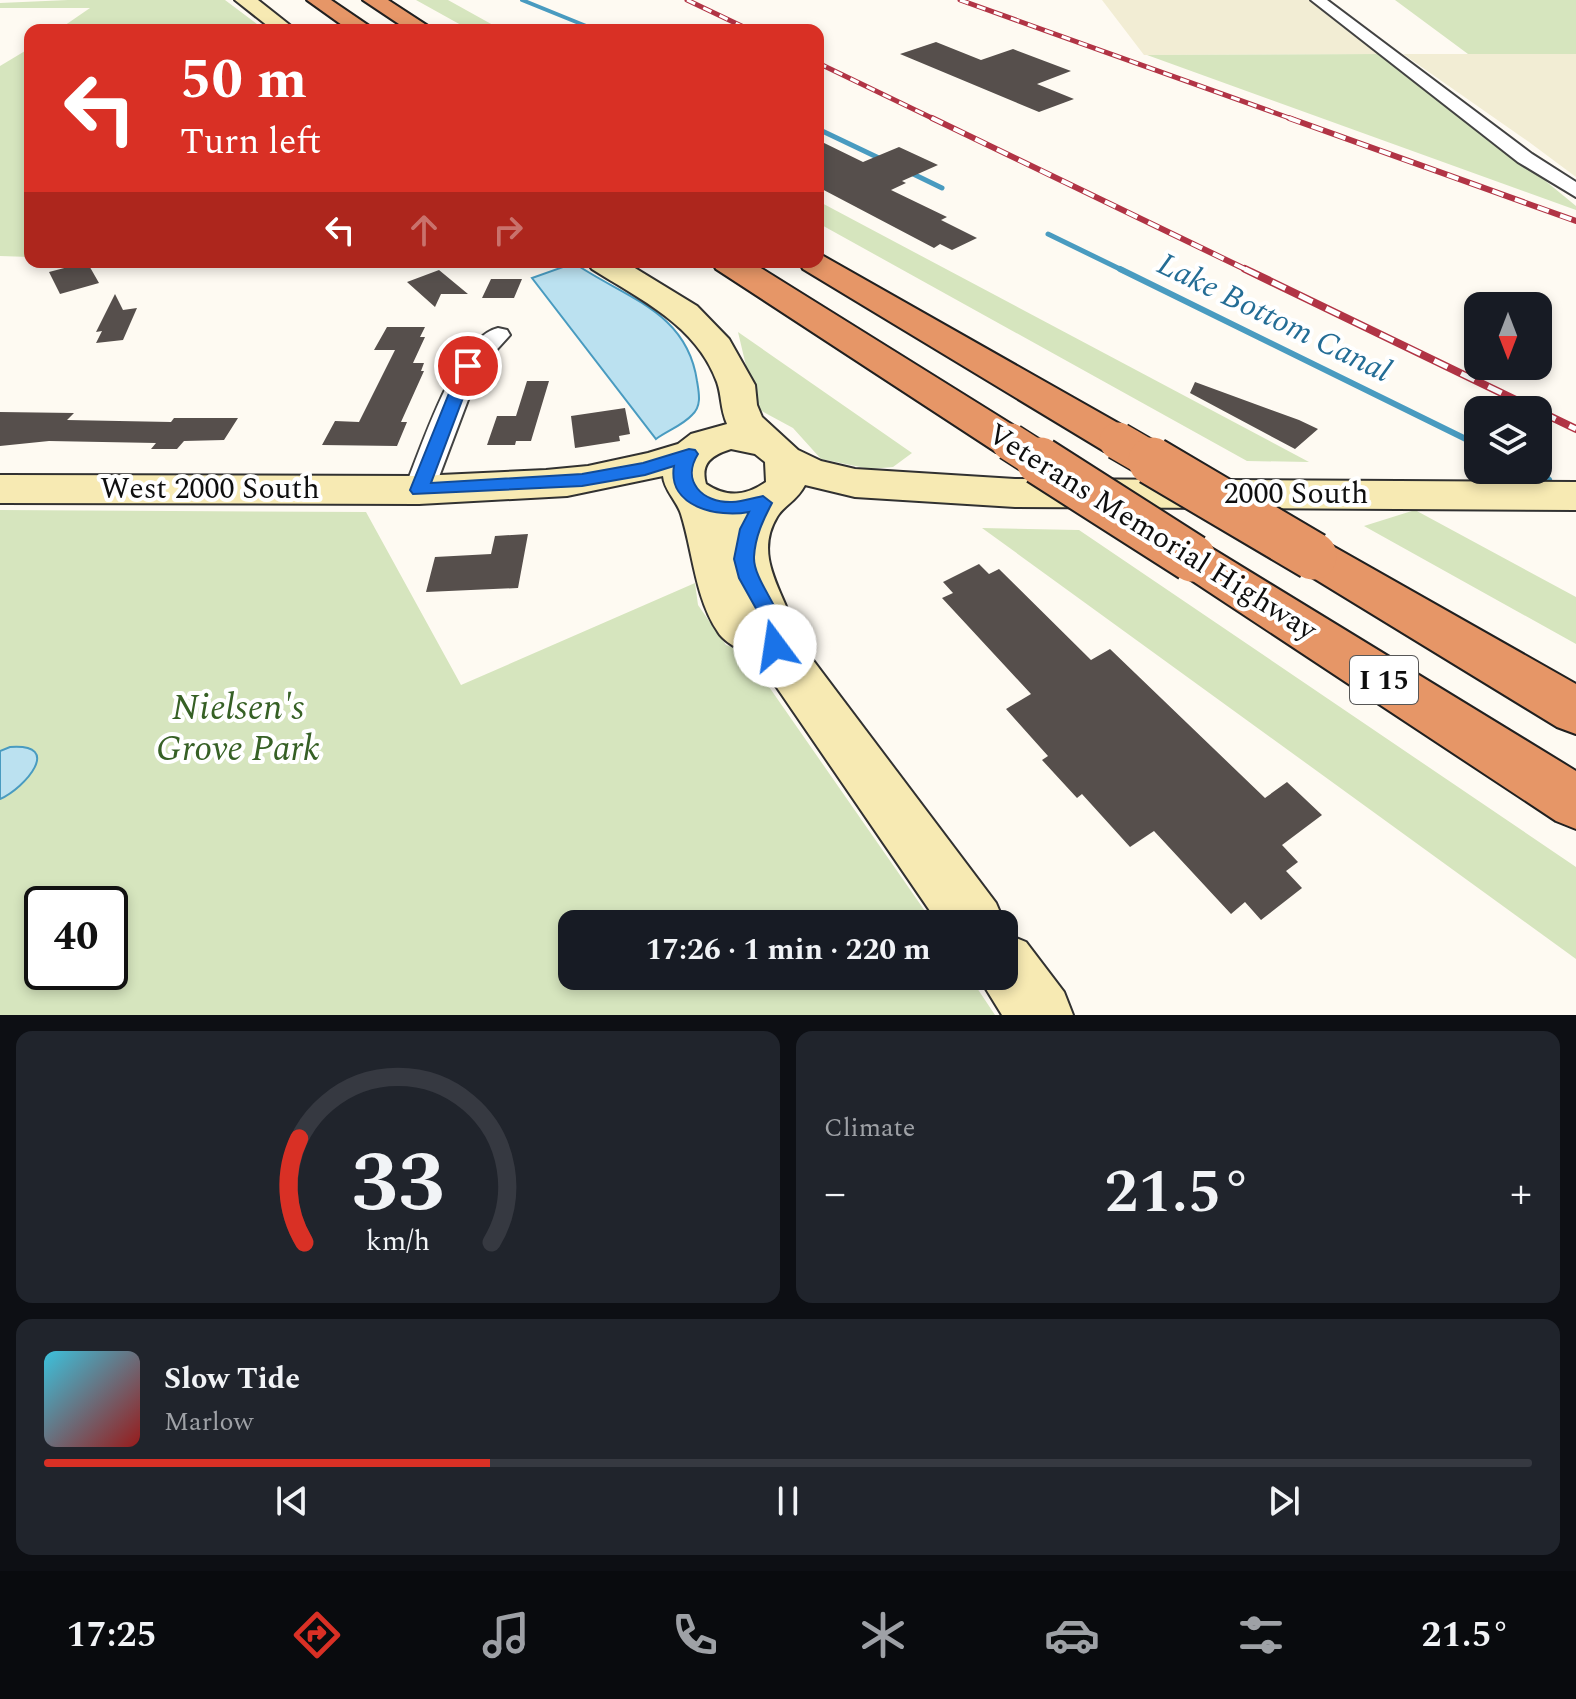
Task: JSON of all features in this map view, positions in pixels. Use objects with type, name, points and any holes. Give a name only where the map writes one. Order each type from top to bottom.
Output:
[{"type":"highway","points":[[317,0],[355,24]]},
{"type":"highway","points":[[373,0],[413,24]]},
{"type":"highway","name":"Veterans Memorial Highway","points":[[824,267],[1576,711]]},
{"type":"highway","name":"Veterans Memorial Highway","points":[[737,268],[1576,802]]},
{"type":"street","points":[[245,0],[278,24]]},
{"type":"street","points":[[1318,0],[1525,158],[1576,191]]},
{"type":"street","points":[[1525,158],[1539,173],[1576,201]]},
{"type":"street","points":[[613,268],[685,313],[712,339],[737,385],[738,405],[772,475],[750,529],[744,559],[749,578],[768,611],[775,646]]},
{"type":"street","points":[[419,490],[468,366],[498,335]]},
{"type":"street","points":[[723,363],[715,387],[715,412],[682,465],[681,476],[684,487],[695,498],[715,551],[725,598],[736,622],[775,646],[965,910]]},
{"type":"street","points":[[693,451],[729,436],[772,475]]},
{"type":"street","name":"West 2000 South","points":[[0,489],[419,490],[582,480],[645,469],[693,451]]},
{"type":"street","points":[[695,498],[730,509],[772,475]]},
{"type":"street","name":"2000 South","points":[[772,475],[819,495],[918,502],[1015,493],[1576,496]]},
{"type":"street","name":"West 2000 South","points":[[419,490],[454,500],[522,500],[614,491],[695,498]]},
{"type":"street","points":[[1018,983],[1041,1015]]},
{"type":"shaded area","points":[[1102,0],[1311,0],[1380,54],[1144,55]]},
{"type":"shaded area","points":[[1403,54],[1576,54],[1576,177],[1529,142]]},
{"type":"green space","points":[[225,0],[257,24],[67,24],[90,8],[0,8],[0,3]]},
{"type":"green space","points":[[416,0],[448,0],[491,24],[459,24]]},
{"type":"green space","points":[[1395,0],[1576,0],[1576,54],[1468,54]]},
{"type":"green space","points":[[24,52],[24,257],[0,256],[0,66]]},
{"type":"green space","points":[[1380,54],[1514,155],[1576,206],[1576,210],[1147,55]]},
{"type":"green space","points":[[824,204],[1309,462],[1247,461],[824,226]]},
{"type":"green space","points":[[738,332],[912,453],[893,467],[870,469],[821,459],[793,428],[756,408]]},
{"type":"green space","name":"Nielsen's Grove Park","points":[[0,510],[366,512],[461,685],[695,583],[698,605],[726,645],[744,651],[924,910],[558,910],[558,990],[978,990],[995,1015],[0,1015]]},
{"type":"green space","points":[[1415,510],[1576,597],[1576,644],[1364,526]]},
{"type":"green space","points":[[982,528],[1079,530],[1576,867],[1576,959]]},
{"type":"water","points":[[560,268],[582,268],[633,297],[667,322],[681,338],[691,357],[699,399],[692,415],[656,439],[532,278]]},
{"type":"water","points":[[10,747],[35,752],[37,759],[35,767],[20,786],[0,799],[0,751]]},
{"type":"building","points":[[936,42],[981,60],[1013,49],[1071,71],[1037,84],[1074,99],[1039,112],[900,54]]},
{"type":"building","points":[[824,143],[863,162],[899,147],[938,165],[902,181],[906,183],[891,190],[947,217],[941,220],[977,238],[952,250],[940,244],[934,248],[824,190]]},
{"type":"building","points":[[64,268],[90,268],[99,283],[60,294],[49,272]]},
{"type":"building","points":[[439,270],[468,294],[441,294],[435,307],[407,282]]},
{"type":"building","points":[[491,279],[522,279],[514,298],[482,298]]},
{"type":"building","points":[[115,294],[123,310],[137,308],[123,340],[96,343],[102,331],[96,332]]},
{"type":"building","points":[[387,327],[425,327],[420,337],[425,337],[413,363],[424,363],[421,371],[424,371],[401,422],[407,422],[397,446],[322,445],[335,421],[359,422],[395,350],[374,350]]},
{"type":"building","points":[[527,381],[549,381],[531,441],[516,441],[515,445],[487,445],[497,416],[516,416]]},
{"type":"building","points":[[1195,382],[1318,429],[1295,449],[1190,393]]},
{"type":"building","points":[[625,408],[630,434],[619,436],[620,441],[575,448],[571,416]]},
{"type":"building","points":[[0,412],[74,413],[67,420],[171,422],[174,418],[238,418],[224,440],[184,441],[177,449],[151,449],[156,443],[49,441],[0,446]]},
{"type":"building","points":[[528,534],[518,588],[426,592],[435,557],[491,554],[495,536]]},
{"type":"building","points":[[979,564],[989,574],[999,569],[1091,660],[1110,649],[1265,798],[1287,782],[1322,815],[1282,845],[1298,862],[1286,871],[1302,888],[1261,920],[1245,902],[1231,914],[1154,831],[1130,847],[1082,794],[1077,798],[1042,760],[1048,756],[1006,709],[1031,694],[942,598],[953,593],[943,582]]},
{"type":"waterway","name":"Lake Bottom Canal","points":[[522,0],[581,24]]},
{"type":"waterway","name":"Lake Bottom Canal","points":[[824,132],[881,159]]},
{"type":"waterway","name":"Lake Bottom Canal","points":[[907,171],[942,188]]},
{"type":"waterway","name":"Lake Bottom Canal","points":[[1048,234],[1124,271]]},
{"type":"waterway","name":"Lake Bottom Canal","points":[[1120,269],[1464,438]]},
{"type":"railway","points":[[687,0],[737,24]]},
{"type":"railway","points":[[960,0],[1295,120]]},
{"type":"railway","points":[[824,66],[936,120]]},
{"type":"railway","points":[[932,118],[1249,271]]},
{"type":"railway","points":[[1289,118],[1576,221]]},
{"type":"railway","points":[[1245,269],[1576,429]]},
{"type":"route","points":[[468,366],[419,490],[458,485],[527,485],[582,480],[645,469],[689,454],[682,465],[681,476],[684,487],[698,501],[730,509],[763,503],[750,529],[744,559],[749,578],[768,611],[775,646]]}]
